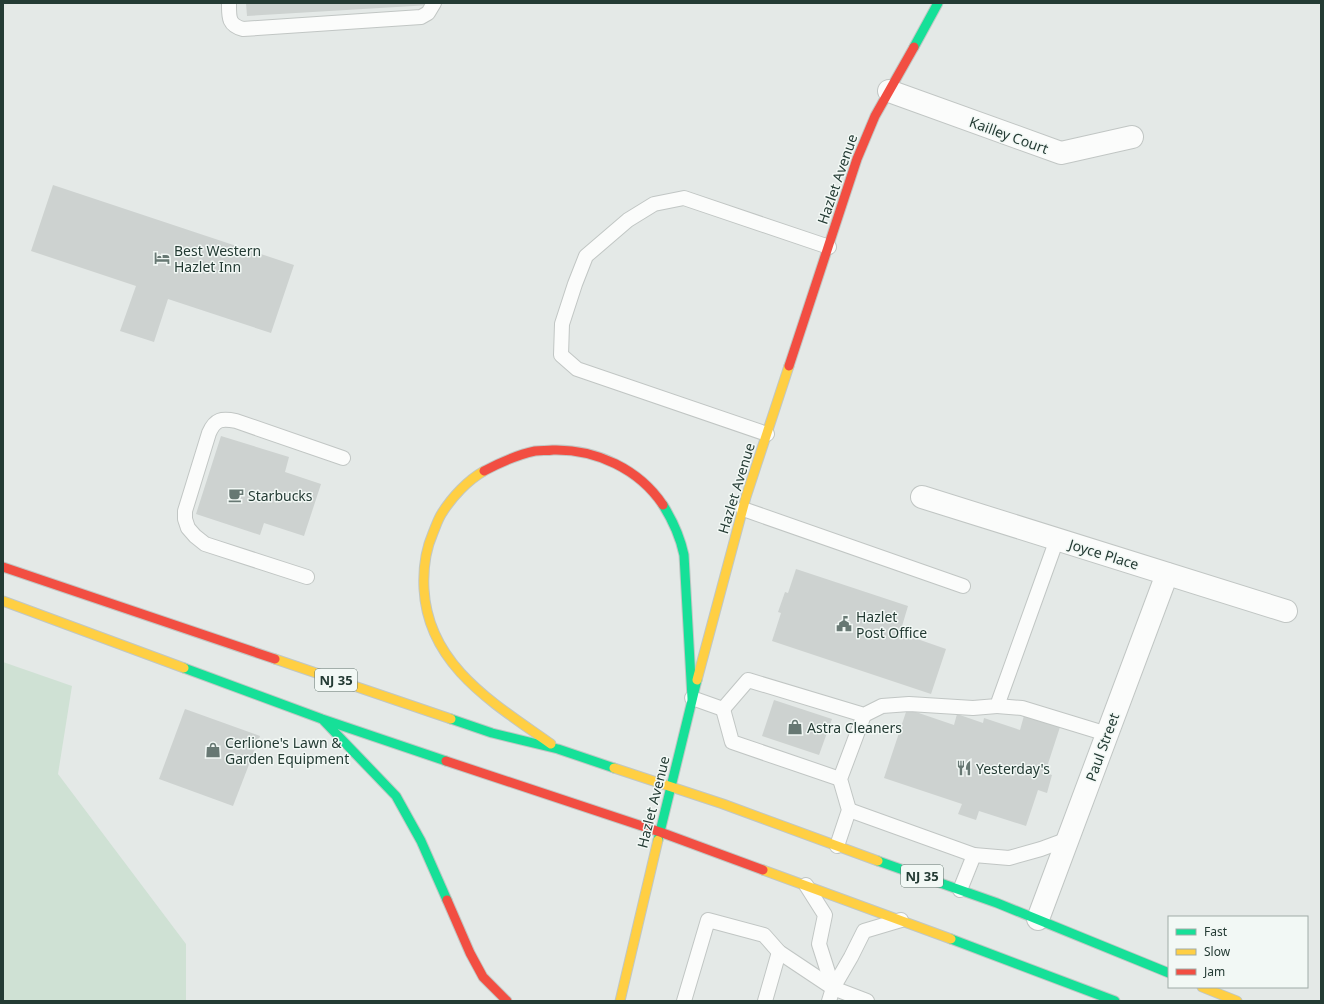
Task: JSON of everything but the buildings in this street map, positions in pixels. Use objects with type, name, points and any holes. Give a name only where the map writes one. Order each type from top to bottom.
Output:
[{"type":"main road","name":"Hazlet Avenue","points":[[620,1001],[692,698],[743,509],[858,159],[875,116],[938,3]]},
{"type":"main road","points":[[558,749],[468,681],[446,655],[437,641],[425,606],[423,587],[425,559],[430,538],[441,514],[454,496],[474,477],[497,462],[528,451],[551,449],[584,452],[610,460],[629,471],[644,482],[662,502],[677,529],[684,554],[692,698]]},
{"type":"main road","name":"NJ 35","points":[[3,567],[492,733],[558,749],[723,804],[1038,919],[1168,973]]},
{"type":"main road","points":[[3,601],[322,719],[491,777],[660,832],[901,920],[1115,1001]]},
{"type":"main road","points":[[322,719],[396,796],[422,841],[470,953],[483,977],[500,996],[508,1001]]},
{"type":"main road","points":[[1204,988],[1237,1001]]},
{"type":"street","name":"Kailley Court","points":[[889,91],[1061,153],[1132,137]]},
{"type":"street","name":"Joyce Place","points":[[922,497],[1286,611]]},
{"type":"street","name":"Paul Street","points":[[1038,919],[1167,574]]},
{"type":"lane","points":[[229,3],[229,18],[237,28],[244,29],[421,16],[428,13],[434,3]]},
{"type":"lane","points":[[767,434],[577,369],[561,355],[562,324],[575,284],[586,256],[628,220],[654,204],[684,198],[829,247]]},
{"type":"lane","points":[[307,577],[206,544],[195,536],[188,528],[185,519],[186,504],[209,433],[212,426],[218,421],[227,419],[236,421],[343,458]]},
{"type":"lane","points":[[743,509],[963,586]]},
{"type":"lane","points":[[997,706],[1057,540]]},
{"type":"lane","points":[[723,709],[748,680],[864,715]]},
{"type":"lane","points":[[692,698],[723,709]]},
{"type":"lane","points":[[837,846],[849,810],[840,779],[864,715],[882,706],[909,704],[973,708],[997,706],[1022,708],[1107,734]]},
{"type":"lane","points":[[723,709],[732,742],[840,779]]},
{"type":"lane","points":[[849,810],[974,855],[1009,858],[1041,849],[1068,839]]},
{"type":"lane","points":[[960,890],[974,855]]},
{"type":"lane","points":[[805,885],[824,914],[819,944],[831,994]]},
{"type":"lane","points":[[684,1001],[708,920],[764,935],[779,952],[831,994],[867,1001]]},
{"type":"lane","points":[[831,994],[864,931],[901,920]]},
{"type":"lane","points":[[764,1001],[779,952]]},
{"type":"green space","points":[[3,662],[72,686],[58,774],[186,944],[186,1001],[3,1001]]},
{"type":"traffic: fast","points":[[914,47],[938,3]]},
{"type":"traffic: fast","points":[[663,505],[676,529],[684,555],[692,698]]},
{"type":"traffic: fast","points":[[184,668],[322,719],[446,761]]},
{"type":"traffic: fast","points":[[658,840],[697,680]]},
{"type":"traffic: fast","points":[[451,719],[492,733],[558,749],[614,768]]},
{"type":"traffic: fast","points":[[324,721],[396,796],[421,841],[447,900]]},
{"type":"traffic: fast","points":[[878,861],[997,903],[1168,973]]},
{"type":"traffic: fast","points":[[951,939],[1115,1001]]},
{"type":"traffic: slow","points":[[697,680],[746,497],[789,366]]},
{"type":"traffic: slow","points":[[484,471],[461,489],[439,518],[427,553],[424,574],[424,589],[428,616],[438,640],[451,661],[468,680],[487,698],[551,744]]},
{"type":"traffic: slow","points":[[3,601],[184,668]]},
{"type":"traffic: slow","points":[[275,659],[451,719]]},
{"type":"traffic: slow","points":[[614,768],[723,804],[878,861]]},
{"type":"traffic: slow","points":[[620,1001],[658,840]]},
{"type":"traffic: slow","points":[[763,870],[951,939]]},
{"type":"traffic: slow","points":[[1204,988],[1237,1001]]},
{"type":"traffic: jam","points":[[789,366],[857,159],[875,116],[914,47]]},
{"type":"traffic: jam","points":[[484,471],[509,459],[535,451],[553,450],[585,453],[600,457],[629,472],[642,481],[663,505]]},
{"type":"traffic: jam","points":[[3,567],[275,659]]},
{"type":"traffic: jam","points":[[446,761],[660,832],[763,870]]},
{"type":"traffic: jam","points":[[447,900],[470,953],[483,977],[507,1001]]},
{"type":"place","name":"Best Western Hazlet Inn","points":[[162,258]]},
{"type":"place","name":"Starbucks","points":[[236,495]]},
{"type":"place","name":"Hazlet Post Office","points":[[844,624]]},
{"type":"place","name":"Astra Cleaners","points":[[795,727]]},
{"type":"place","name":"Cerlione's Lawn & Garden Equipment","points":[[213,750]]},
{"type":"place","name":"Yesterday's","points":[[964,768]]}]
